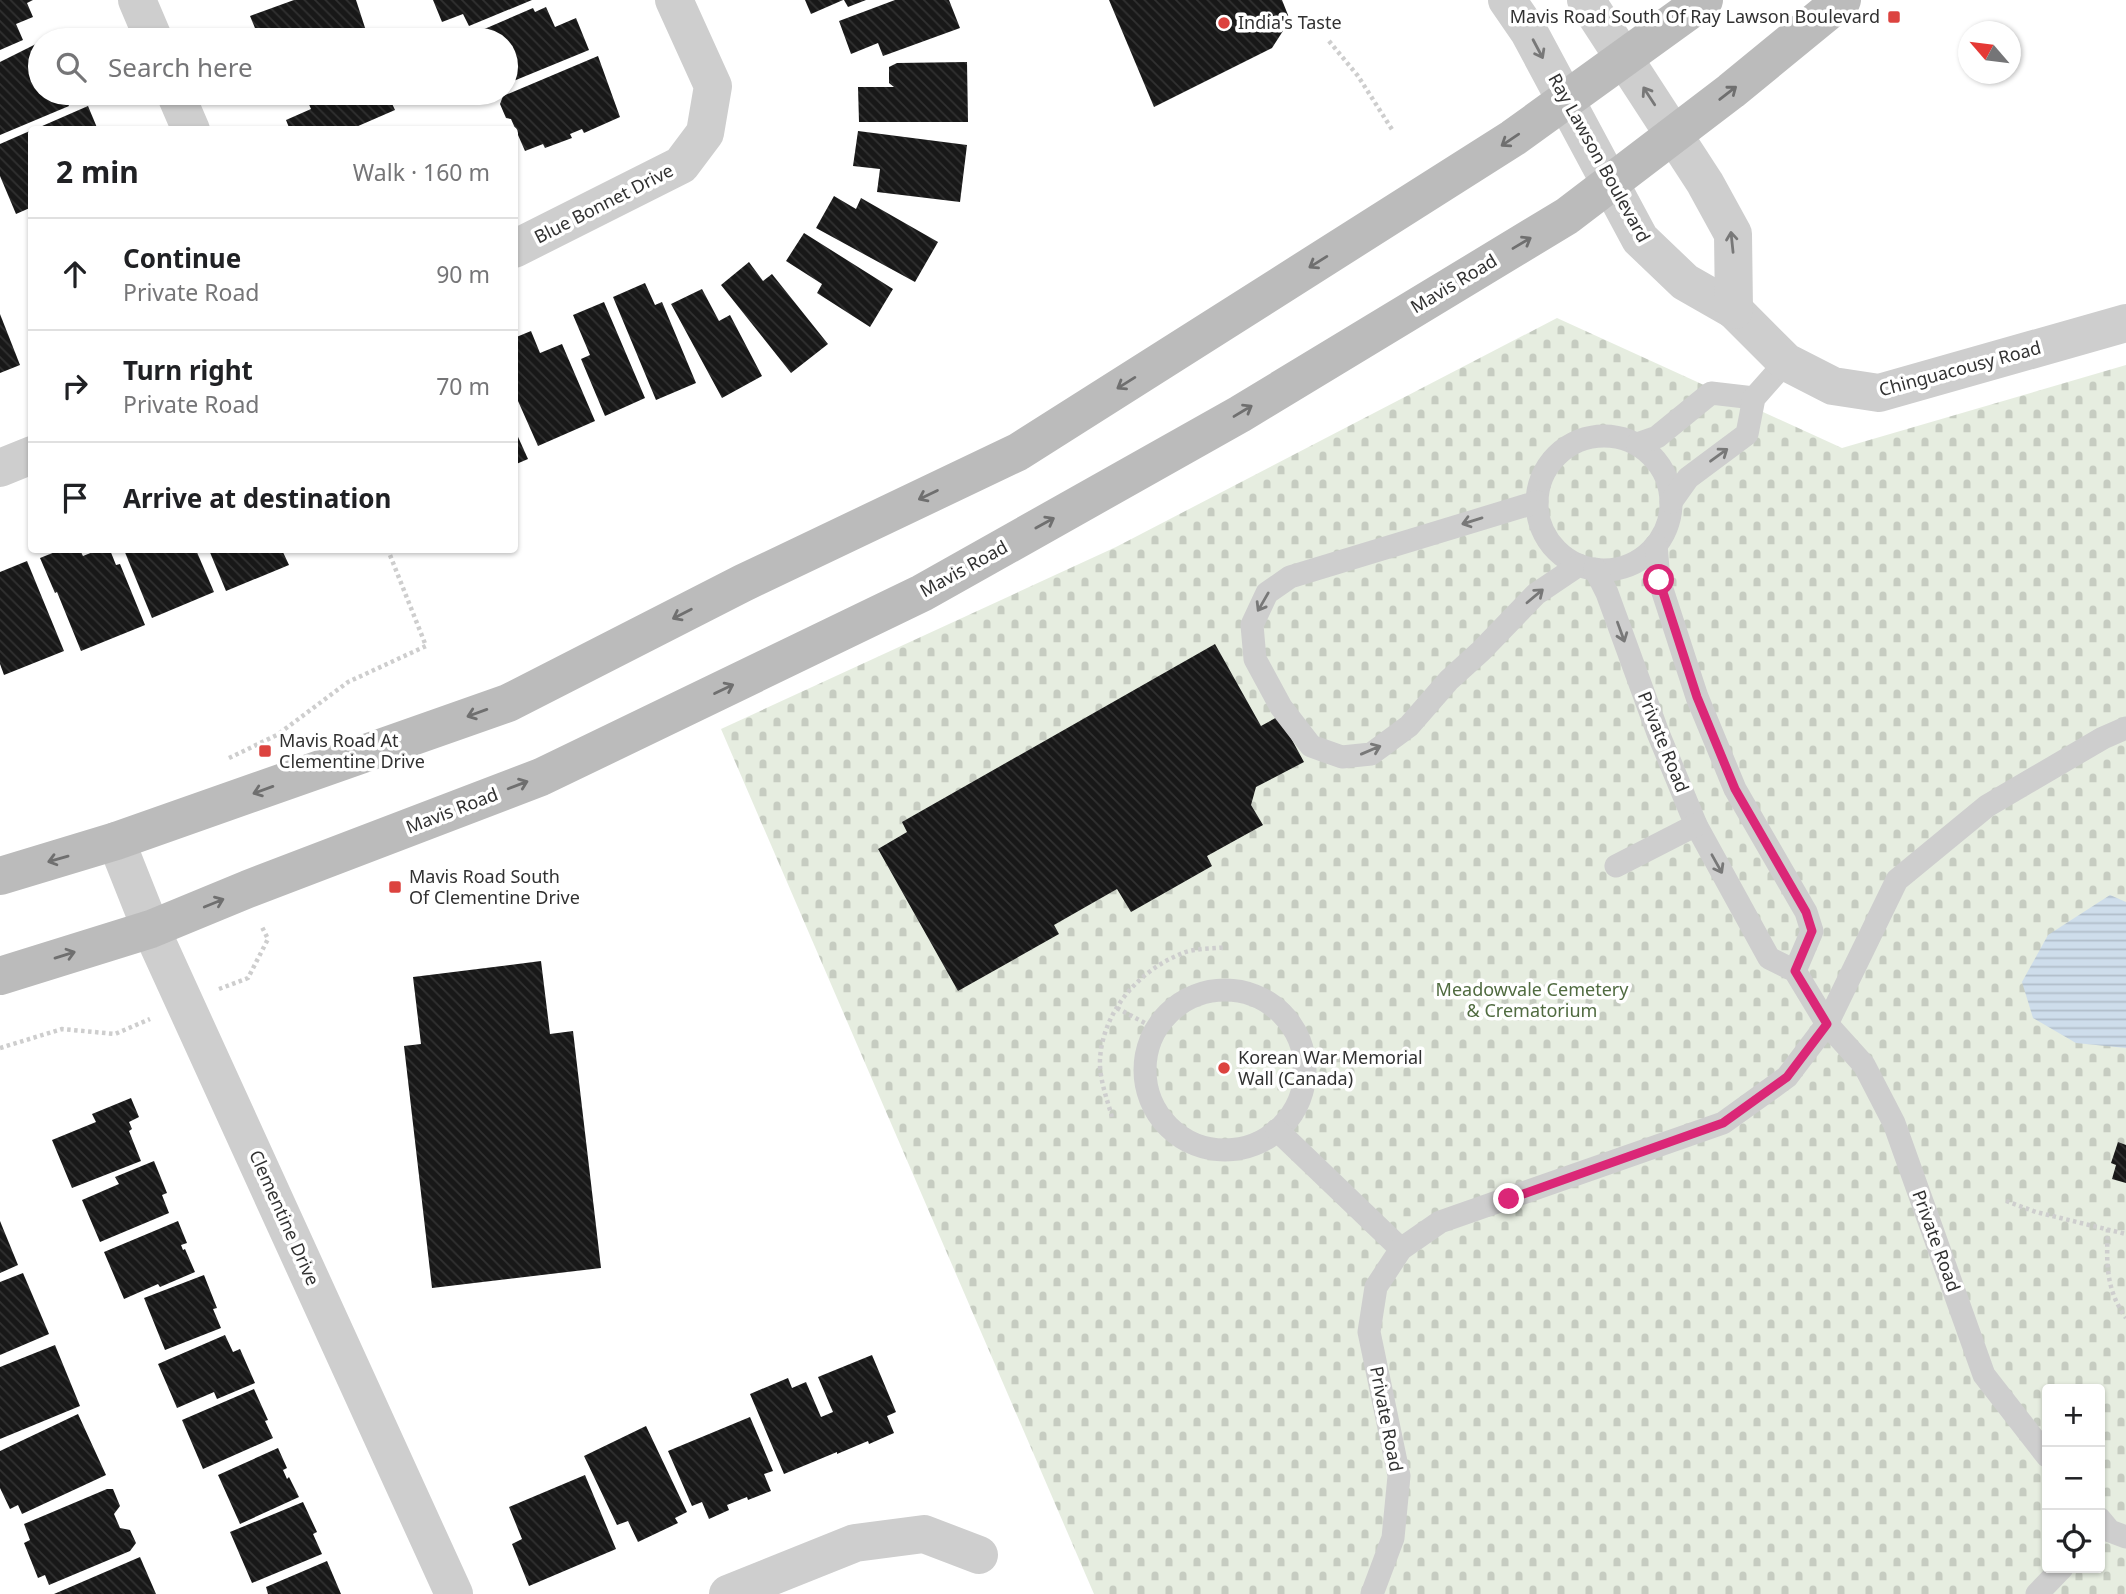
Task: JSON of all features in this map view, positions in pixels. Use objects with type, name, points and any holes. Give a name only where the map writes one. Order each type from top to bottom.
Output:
[{"type":"main road","points":[[0,876],[116,841],[508,703],[743,583],[1017,452],[1489,153],[1704,0]]},
{"type":"main road","name":"Mavis Road","points":[[0,975],[151,929],[541,777],[922,593],[1240,414],[1567,216],[1674,135],[1842,0]]},
{"type":"street","points":[[137,0],[148,28]]},
{"type":"street","name":"Blue Bonnet Drive","points":[[518,247],[681,165],[705,133],[713,86],[674,0]]},
{"type":"street","name":"Ray Lawson Boulevard","points":[[1507,0],[1529,32],[1640,239],[1685,282],[1734,310]]},
{"type":"street","points":[[1586,0],[1705,183],[1733,234],[1734,310]]},
{"type":"street","points":[[181,105],[189,126]]},
{"type":"street","name":"Chinguacousy Road","points":[[1734,310],[1786,362],[1833,386],[1879,393],[2126,323]]},
{"type":"street","points":[[0,468],[28,457]]},
{"type":"street","name":"Clementine Drive","points":[[116,841],[151,929],[454,1594]]},
{"type":"street","points":[[728,1594],[855,1543],[924,1534],[979,1555]]},
{"type":"lane","points":[[1671,502],[1688,478],[1747,435],[1754,398],[1786,362]]},
{"type":"lane","points":[[1637,443],[1657,437],[1710,393],[1754,398]]},
{"type":"lane","points":[[1590,436],[1615,436],[1637,443],[1655,459],[1666,479],[1671,502],[1667,525],[1656,545],[1645,555],[1625,566],[1602,570],[1587,567],[1559,554],[1545,536],[1537,513],[1538,490],[1546,468],[1562,450],[1590,436]]},
{"type":"lane","points":[[1537,502],[1290,577],[1267,593],[1252,625],[1255,659],[1281,707],[1311,746],[1342,757],[1371,754],[1409,726],[1449,680],[1482,651],[1536,594],[1587,567]]},
{"type":"lane","points":[[1656,545],[1659,580],[1711,732],[1735,789],[1806,912],[1812,931],[1795,971]]},
{"type":"lane","name":"Private Road","points":[[1587,567],[1696,825],[1769,958],[1795,971],[1827,1024],[1864,1065],[1894,1123],[1984,1375],[2042,1450]]},
{"type":"lane","name":"Private Road","points":[[1372,1594],[1393,1538],[1399,1476],[1368,1332],[1376,1287],[1401,1249],[1440,1222],[1723,1123],[1787,1077],[1827,1024],[1897,880],[1987,806],[2103,738],[2126,728]]},
{"type":"lane","points":[[1616,866],[1696,825]]},
{"type":"lane","points":[[1217,990],[1243,991],[1266,1001],[1285,1017],[1299,1038],[1305,1063],[1303,1087],[1294,1111],[1278,1130],[1257,1144],[1232,1150],[1207,1148],[1184,1139],[1165,1123],[1151,1102],[1145,1077],[1147,1052],[1156,1029],[1172,1010],[1194,996],[1217,990]]},
{"type":"lane","points":[[1278,1130],[1401,1249]]},
{"type":"lane","points":[[2037,1594],[2057,1573]]},
{"type":"path","points":[[1329,41],[1358,76],[1393,131]]},
{"type":"path","points":[[217,763],[277,735],[348,682],[426,646],[389,553]]},
{"type":"path","points":[[233,984],[248,978],[263,949],[268,939],[262,927]]},
{"type":"path","points":[[1112,1117],[1100,1059],[1111,1020],[1134,982],[1167,960],[1185,952],[1226,947]]},
{"type":"path","points":[[1117,1008],[1156,1029]]},
{"type":"path","points":[[0,1048],[62,1029],[115,1034],[135,1025]]},
{"type":"path","points":[[2006,1201],[2036,1212],[2126,1234]]},
{"type":"path","points":[[2108,1229],[2106,1269],[2117,1306],[2126,1318]]},
{"type":"green space","name":"Meadowvale Cemetery & Crematorium","points":[[1557,318],[1842,448],[2126,365],[2126,1594],[1094,1594],[721,729],[1116,547]]},
{"type":"water","points":[[2110,895],[2126,902],[2126,1048],[2076,1043],[2033,1018],[2022,982],[2048,935]]},
{"type":"building","points":[[0,0],[33,0],[27,3],[33,17],[16,24],[23,40],[0,50]]},
{"type":"building","points":[[294,0],[356,0],[365,28],[255,28],[250,16]]},
{"type":"building","points":[[433,0],[532,0],[469,26],[463,14],[442,22]]},
{"type":"building","points":[[805,0],[843,0],[811,14]]},
{"type":"building","points":[[844,0],[866,0],[848,7]]},
{"type":"building","points":[[895,0],[949,0],[960,28],[883,56],[878,43],[851,54],[839,21]]},
{"type":"building","points":[[1109,0],[1282,0],[1290,20],[1272,48],[1154,107]]},
{"type":"building","points":[[546,7],[555,27],[576,18],[589,50],[518,79],[518,28],[487,28],[533,8],[535,12]]},
{"type":"building","points":[[28,48],[28,105],[69,106],[0,135],[0,62]]},
{"type":"building","points":[[598,56],[620,117],[584,133],[582,129],[570,134],[572,138],[545,148],[543,144],[525,151],[518,135],[518,126],[514,126],[511,119],[506,118],[500,105],[518,105],[518,90]]},
{"type":"building","points":[[967,62],[968,122],[859,122],[858,87],[894,87],[889,83],[889,67],[897,63]]},
{"type":"building","points":[[309,105],[393,105],[395,110],[358,126],[288,126],[286,120],[311,109]]},
{"type":"building","points":[[88,106],[96,126],[42,126]]},
{"type":"building","points":[[858,131],[967,145],[960,202],[877,192],[880,169],[853,166]]},
{"type":"building","points":[[28,132],[28,209],[16,214],[0,176],[0,144]]},
{"type":"building","points":[[834,196],[856,209],[861,198],[938,242],[915,282],[816,228]]},
{"type":"building","points":[[804,233],[893,289],[870,327],[817,293],[822,284],[786,261]]},
{"type":"building","points":[[749,262],[763,281],[772,274],[828,344],[791,373],[721,285]]},
{"type":"building","points":[[645,283],[655,305],[662,302],[696,383],[656,400],[613,297]]},
{"type":"building","points":[[702,289],[719,321],[730,315],[762,376],[722,398],[671,304]]},
{"type":"building","points":[[604,302],[645,398],[605,416],[581,359],[590,355],[573,315]]},
{"type":"building","points":[[0,314],[20,365],[0,373]]},
{"type":"building","points":[[531,331],[540,353],[562,344],[595,421],[538,446],[518,401],[518,336]]},
{"type":"building","points":[[518,437],[528,459],[518,463]]},
{"type":"building","points":[[52,553],[82,553],[83,556],[90,553],[111,553],[116,565],[120,564],[145,625],[81,651],[40,558]]},
{"type":"building","points":[[125,553],[197,553],[214,592],[152,618]]},
{"type":"building","points":[[210,553],[283,553],[289,565],[226,591]]},
{"type":"building","points":[[27,561],[64,651],[4,675],[0,664],[0,572]]},
{"type":"building","points":[[1215,644],[1261,726],[1279,716],[1304,762],[1256,787],[1251,805],[1263,825],[1207,856],[1212,866],[1131,912],[1117,889],[1054,925],[1059,934],[958,991],[878,849],[907,832],[902,822]]},
{"type":"building","points":[[541,961],[550,1034],[573,1031],[601,1268],[432,1288],[404,1046],[421,1044],[413,977]]},
{"type":"building","points":[[131,1098],[139,1117],[129,1122],[132,1129],[129,1131],[141,1161],[72,1188],[52,1140],[96,1122],[92,1114]]},
{"type":"building","points":[[2118,1142],[2126,1145],[2126,1183],[2112,1179],[2116,1165],[2111,1163]]},
{"type":"building","points":[[154,1161],[167,1193],[162,1195],[169,1213],[100,1242],[82,1200],[119,1184],[115,1177]]},
{"type":"building","points":[[0,1221],[18,1265],[0,1273]]},
{"type":"building","points":[[178,1221],[187,1243],[181,1245],[195,1272],[124,1299],[104,1252]]},
{"type":"building","points":[[23,1273],[49,1334],[0,1355],[0,1282]]},
{"type":"building","points":[[204,1275],[217,1308],[213,1309],[221,1328],[165,1350],[144,1298]]},
{"type":"building","points":[[225,1335],[233,1352],[240,1349],[255,1383],[217,1399],[214,1392],[177,1408],[158,1364]]},
{"type":"building","points":[[55,1345],[80,1406],[0,1439],[0,1367]]},
{"type":"building","points":[[872,1355],[896,1412],[887,1416],[894,1433],[869,1444],[868,1441],[837,1452],[784,1474],[750,1394],[788,1378],[792,1388],[806,1382],[821,1417],[833,1412],[818,1377]]},
{"type":"building","points":[[254,1389],[273,1438],[203,1469],[182,1420]]},
{"type":"building","points":[[78,1414],[106,1475],[22,1514],[18,1505],[10,1509],[0,1488],[0,1451]]},
{"type":"building","points":[[750,1417],[773,1471],[764,1474],[771,1491],[727,1505],[729,1510],[709,1519],[702,1502],[692,1506],[668,1451]]},
{"type":"building","points":[[646,1426],[687,1512],[675,1518],[678,1523],[638,1542],[628,1521],[617,1525],[584,1456]]},
{"type":"building","points":[[278,1448],[287,1468],[283,1470],[299,1497],[240,1524],[218,1475]]},
{"type":"building","points":[[585,1475],[616,1549],[529,1586],[512,1544],[522,1539],[509,1507]]},
{"type":"building","points":[[107,1489],[113,1489],[120,1506],[114,1514],[120,1528],[130,1530],[136,1543],[130,1551],[49,1585],[45,1575],[38,1578],[24,1543],[30,1540],[24,1524]]},
{"type":"building","points":[[303,1502],[317,1532],[313,1534],[322,1554],[252,1583],[230,1532]]},
{"type":"building","points":[[140,1557],[156,1594],[54,1594]]},
{"type":"building","points":[[327,1561],[341,1594],[268,1594],[266,1587]]},
{"type":"place","name":"Mavis Road South Of Ray Lawson Boulevard","points":[[1894,17]]},
{"type":"place","name":"India's Taste","points":[[1224,23]]},
{"type":"place","name":"Mavis Road At Clementine Drive","points":[[265,751]]},
{"type":"place","name":"Mavis Road South Of Clementine Drive","points":[[395,887]]},
{"type":"place","name":"Korean War Memorial Wall (Canada)","points":[[1224,1068]]},
{"type":"route","points":[[1509,1199],[1723,1123],[1787,1077],[1827,1024],[1795,971],[1812,931],[1806,912],[1735,789],[1697,697],[1659,580]]}]
